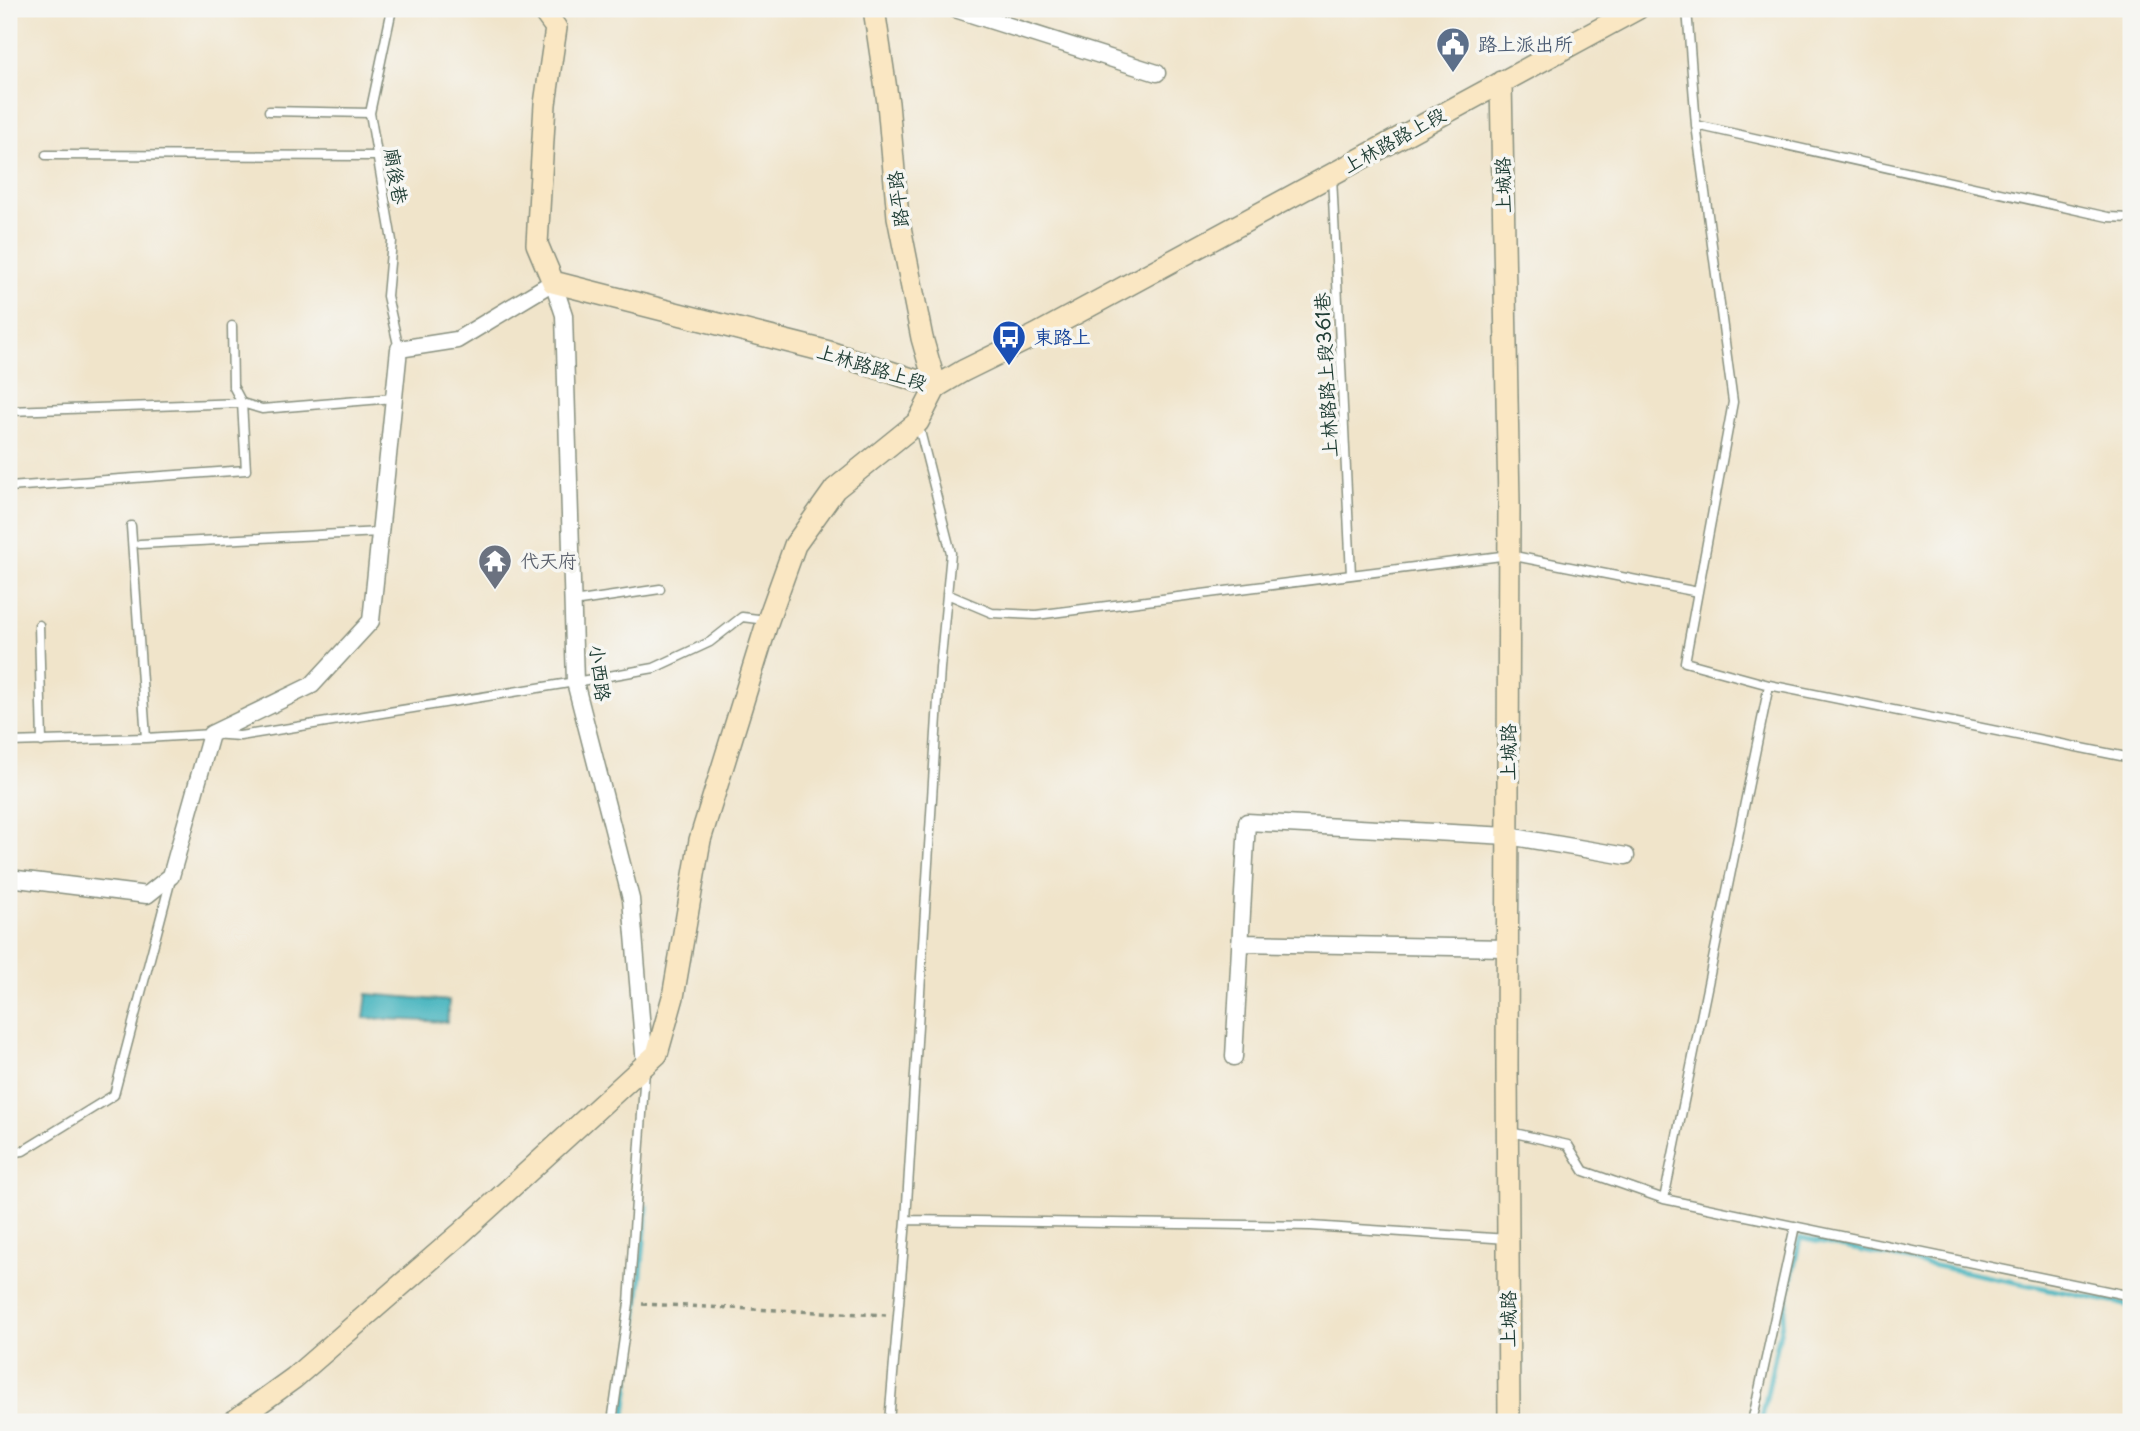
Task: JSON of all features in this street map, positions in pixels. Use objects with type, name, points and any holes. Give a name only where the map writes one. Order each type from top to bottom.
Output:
[{"type":"street","points":[[9,878],[147,895],[171,876],[211,734],[313,685],[371,621],[399,349],[457,340],[552,282],[537,244],[545,104],[557,19],[542,9]]},
{"type":"street","name":"路平路","points":[[874,9],[888,103],[898,218],[922,338],[936,387]]},
{"type":"street","points":[[956,9],[1157,73]]},
{"type":"street","name":"上林路路上段","points":[[552,282],[830,352],[936,387],[1637,9]]},
{"type":"street","name":"上城路","points":[[1501,82],[1508,555],[1509,1422]]},
{"type":"street","name":"小西路","points":[[552,282],[564,316],[575,681],[631,899],[645,1065]]},
{"type":"street","points":[[233,1422],[261,1407],[460,1234],[657,1054],[669,1008],[701,840],[768,620],[795,545],[835,489],[918,422],[936,387]]},
{"type":"street","points":[[1234,1057],[1247,822],[1508,836],[1626,856]]},
{"type":"street","points":[[1240,943],[1507,948]]},
{"type":"lane","name":"廟後巷","points":[[392,9],[370,113],[393,241],[387,296],[399,349]]},
{"type":"lane","points":[[1687,9],[1696,125],[1732,402],[1685,662],[1769,685],[2131,758]]},
{"type":"lane","points":[[269,111],[370,113]]},
{"type":"lane","points":[[1696,125],[2108,217],[2131,218]]},
{"type":"lane","points":[[46,155],[376,156]]},
{"type":"lane","name":"上林路路上段361巷","points":[[1332,174],[1351,575]]},
{"type":"lane","points":[[9,487],[246,470],[242,403],[233,386],[232,326]]},
{"type":"lane","points":[[9,411],[242,403],[262,409],[394,398]]},
{"type":"lane","points":[[889,1422],[906,1220],[940,668],[951,553],[918,422]]},
{"type":"lane","points":[[131,526],[146,738]]},
{"type":"lane","points":[[140,544],[380,532]]},
{"type":"lane","points":[[947,594],[992,613],[1036,615],[1508,555],[1698,592]]},
{"type":"lane","points":[[573,602],[660,589]]},
{"type":"lane","points":[[9,742],[211,734],[240,736],[654,668],[710,642],[741,617],[768,620]]},
{"type":"lane","points":[[39,625],[42,742]]},
{"type":"lane","points":[[1664,1199],[1769,685]]},
{"type":"lane","points":[[9,1153],[23,1151],[114,1096],[171,876]]},
{"type":"lane","points":[[612,1422],[629,1303],[645,1065]]},
{"type":"lane","points":[[1507,1131],[1568,1145],[1584,1171],[1664,1199],[2131,1296]]},
{"type":"lane","points":[[906,1220],[1311,1226],[1508,1239]]},
{"type":"lane","points":[[1752,1422],[1795,1226]]},
{"type":"path","points":[[629,1303],[898,1316]]},
{"type":"water","points":[[367,994],[449,1001],[447,1022],[364,1018]]},
{"type":"waterway","points":[[624,1422],[647,1207]]},
{"type":"waterway","points":[[1761,1422],[1800,1238],[2131,1306]]},
{"type":"place","name":"路上派出所","points":[[1453,74]]},
{"type":"place","name":"東路上","points":[[1009,367]]},
{"type":"place","name":"代天府","points":[[495,591]]}]
